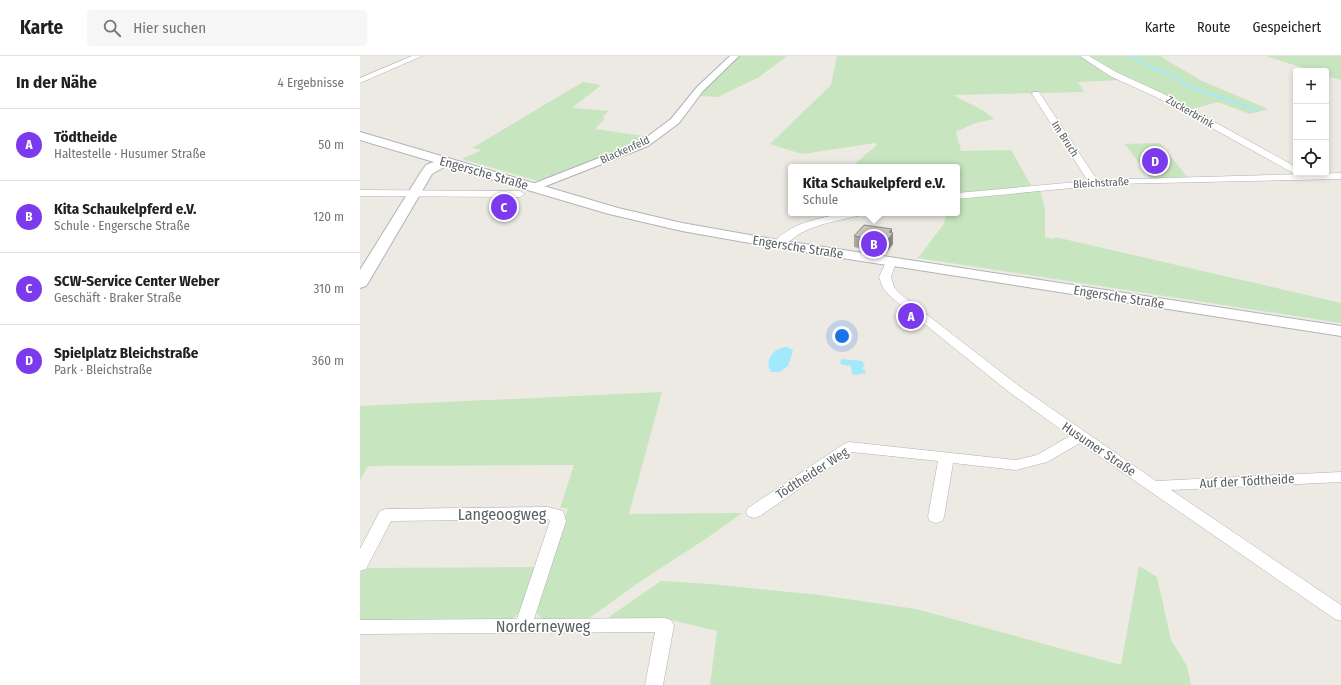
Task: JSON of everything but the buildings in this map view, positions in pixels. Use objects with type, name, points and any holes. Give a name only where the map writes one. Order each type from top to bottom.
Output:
[{"type":"main road","name":"Engersche Straße","points":[[360,136],[614,211],[663,223],[778,244],[1341,332]]},
{"type":"main road","points":[[360,283],[428,170],[446,161]]},
{"type":"street","points":[[360,81],[418,56]]},
{"type":"street","name":"Blackenfeld","points":[[534,187],[644,144],[658,135],[675,121],[700,89],[735,56]]},
{"type":"street","name":"Zuckerbrink","points":[[1084,56],[1113,74],[1161,96],[1293,169]]},
{"type":"street","name":"Im Bruch","points":[[1036,94],[1094,183]]},
{"type":"street","name":"Bleichstraße","points":[[960,196],[1094,183],[1293,175]]},
{"type":"street","name":"Bleichstraße","points":[[1329,176],[1341,176]]},
{"type":"street","points":[[360,193],[520,194]]},
{"type":"street","points":[[778,244],[789,234],[807,226],[846,216]]},
{"type":"street","name":"Husumer Straße","points":[[891,262],[885,277],[889,288],[895,295],[1014,389],[1080,436],[1341,614]]},
{"type":"street","name":"Tödtheider Weg","points":[[754,512],[849,447],[1016,465],[1031,464],[1080,436]]},
{"type":"street","points":[[936,517],[946,458]]},
{"type":"street","name":"Auf der Tödtheide","points":[[1153,486],[1341,477]]},
{"type":"street","name":"Langeoogweg","points":[[360,565],[386,515],[548,513],[556,515],[558,521],[523,626]]},
{"type":"street","name":"Norderneyweg","points":[[360,627],[665,625],[654,685]]},
{"type":"green space","points":[[739,56],[787,56],[759,77],[718,97],[700,96],[713,80]]},
{"type":"green space","points":[[837,56],[1160,56],[1200,80],[1268,109],[1250,114],[1218,102],[1189,110],[1121,80],[1078,82],[1084,92],[953,95],[984,111],[994,119],[975,123],[956,132],[961,151],[1011,150],[1032,187],[960,194],[960,164],[855,164],[877,145],[875,143],[802,154],[770,144],[831,85]]},
{"type":"green space","points":[[1266,56],[1341,56],[1341,80],[1329,77],[1329,68],[1303,68]]},
{"type":"green space","points":[[583,82],[601,85],[572,108],[609,111],[602,117],[605,118],[595,129],[650,137],[642,142],[542,182],[462,159],[482,150],[472,148]]},
{"type":"green space","points":[[1160,143],[1188,178],[1151,179],[1125,144]]},
{"type":"green space","points":[[1040,190],[1045,210],[1045,237],[1053,239],[1055,237],[1341,303],[1341,323],[918,258],[943,225],[946,216],[960,216],[960,199]]},
{"type":"green space","points":[[662,392],[629,514],[742,513],[641,581],[588,619],[543,620],[536,611],[568,508],[560,508],[574,465],[368,466],[360,480],[360,406]]},
{"type":"green space","points":[[1139,566],[1157,577],[1171,640],[1187,666],[1191,685],[710,685],[717,631],[667,619],[606,619],[661,581],[710,584],[819,595],[916,609],[1121,665]]},
{"type":"green space","points":[[536,567],[522,606],[518,614],[510,620],[360,623],[360,574],[363,568]]},
{"type":"water","points":[[785,347],[790,348],[793,351],[788,366],[780,372],[771,372],[769,368],[769,359],[777,350]]},
{"type":"water","points":[[841,360],[862,361],[865,365],[862,368],[866,371],[865,373],[856,375],[852,374],[851,366],[840,364]]},
{"type":"waterway","points":[[1132,56],[1152,68],[1175,76],[1190,87],[1257,110]]},
{"type":"place","name":"Spielplatz Bleichstraße","points":[[1155,161]]},
{"type":"place","name":"SCW-Service Center Weber","points":[[504,207]]},
{"type":"place","name":"Kita Schaukelpferd e.V.","points":[[874,244]]},
{"type":"place","name":"Tödtheide","points":[[911,316]]}]
